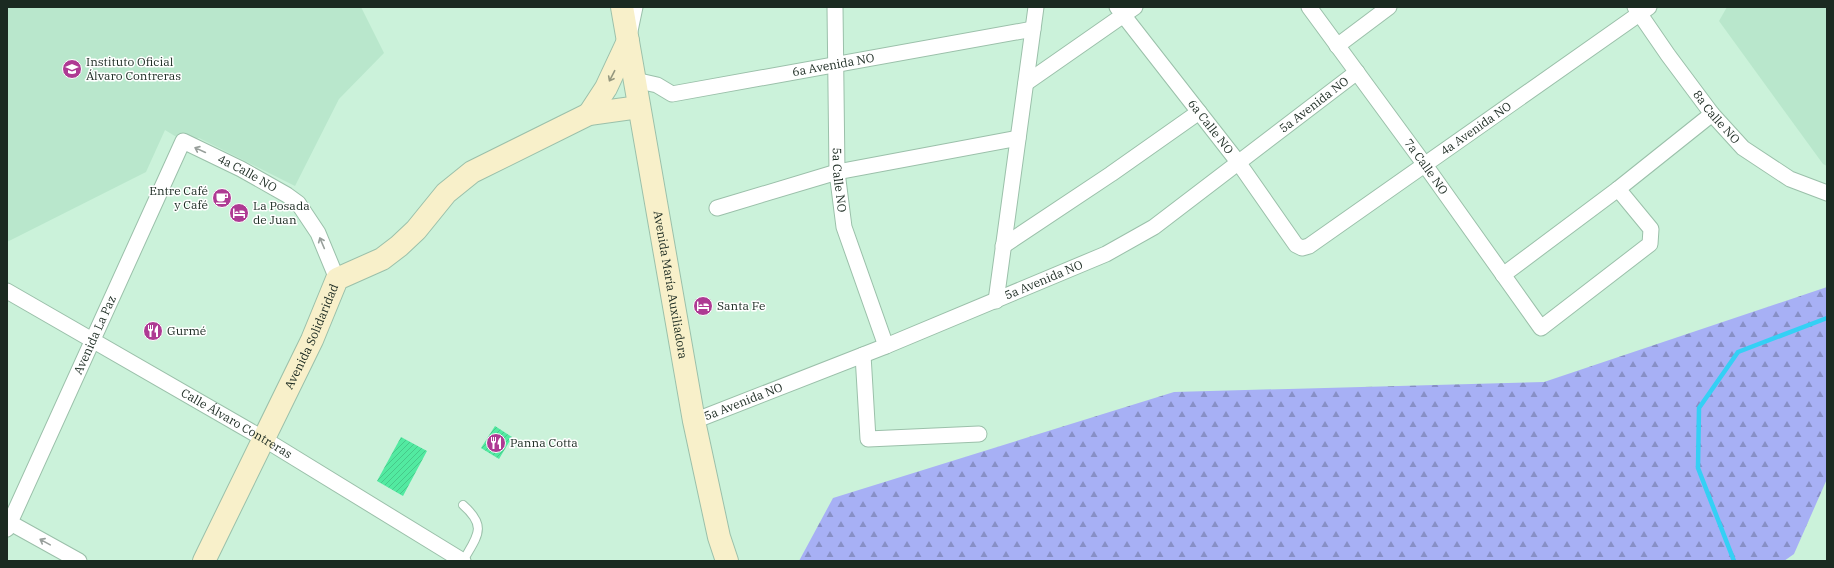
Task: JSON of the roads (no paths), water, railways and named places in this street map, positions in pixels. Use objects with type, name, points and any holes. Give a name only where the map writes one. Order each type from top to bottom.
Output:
[{"type":"street","name":"Avenida María Auxiliadora","points":[[622,7],[694,421],[720,537],[727,561]]},
{"type":"street","points":[[589,114],[606,88],[628,41],[635,7]]},
{"type":"street","name":"5a Calle NO","points":[[835,7],[837,172],[844,227],[886,346]]},
{"type":"street","points":[[996,301],[1036,7]]},
{"type":"street","name":"7a Calle NO","points":[[1309,7],[1425,165],[1541,328],[1650,244],[1651,229],[1618,189]]},
{"type":"street","points":[[1337,46],[1390,7]]},
{"type":"street","name":"8a Calle NO","points":[[1641,9],[1668,55],[1712,114],[1743,148],[1790,179],[1827,193]]},
{"type":"street","name":"4a Avenida NO","points":[[1302,248],[1309,246],[1425,165],[1641,9]]},
{"type":"street","points":[[1026,82],[1125,10]]},
{"type":"street","name":"6a Calle NO","points":[[1125,10],[1198,112],[1238,162],[1296,245],[1302,248]]},
{"type":"street","name":"6a Avenida NO","points":[[635,80],[657,85],[672,94],[1033,29]]},
{"type":"street","name":"5a Avenida NO","points":[[694,421],[886,346],[1106,254],[1154,227],[1357,72]]},
{"type":"street","name":"Avenida Solidaridad","points":[[204,561],[312,340],[337,279],[382,259],[399,246],[416,230],[446,193],[472,172],[589,114],[639,107]]},
{"type":"street","points":[[1003,246],[1111,174],[1198,112]]},
{"type":"street","points":[[1503,275],[1618,189],[1712,114]]},
{"type":"street","points":[[717,208],[837,172],[1018,138]]},
{"type":"street","name":"4a Calle NO","points":[[183,141],[241,169],[287,195],[298,203],[318,233],[337,279]]},
{"type":"street","name":"Avenida La Paz","points":[[8,524],[94,340],[183,141]]},
{"type":"street","name":"Calle Álvaro Contreras","points":[[7,290],[264,439],[441,555],[463,561]]},
{"type":"street","points":[[863,355],[868,439],[980,434]]},
{"type":"street","points":[[8,524],[79,561]]},
{"type":"lane","points":[[462,505],[472,513],[478,524],[479,530],[463,561]]},
{"type":"waterway","points":[[1734,561],[1698,468],[1699,408],[1738,352],[1827,318]]},
{"type":"place","name":"Instituto Oficial Álvaro Contreras","points":[[72,69]]},
{"type":"place","name":"Entre Café y Café","points":[[222,198]]},
{"type":"place","name":"La Posada de Juan","points":[[239,213]]},
{"type":"place","name":"Santa Fe","points":[[703,306]]},
{"type":"place","name":"Gurmé","points":[[153,331]]},
{"type":"place","name":"Panna Cotta","points":[[496,443]]}]
